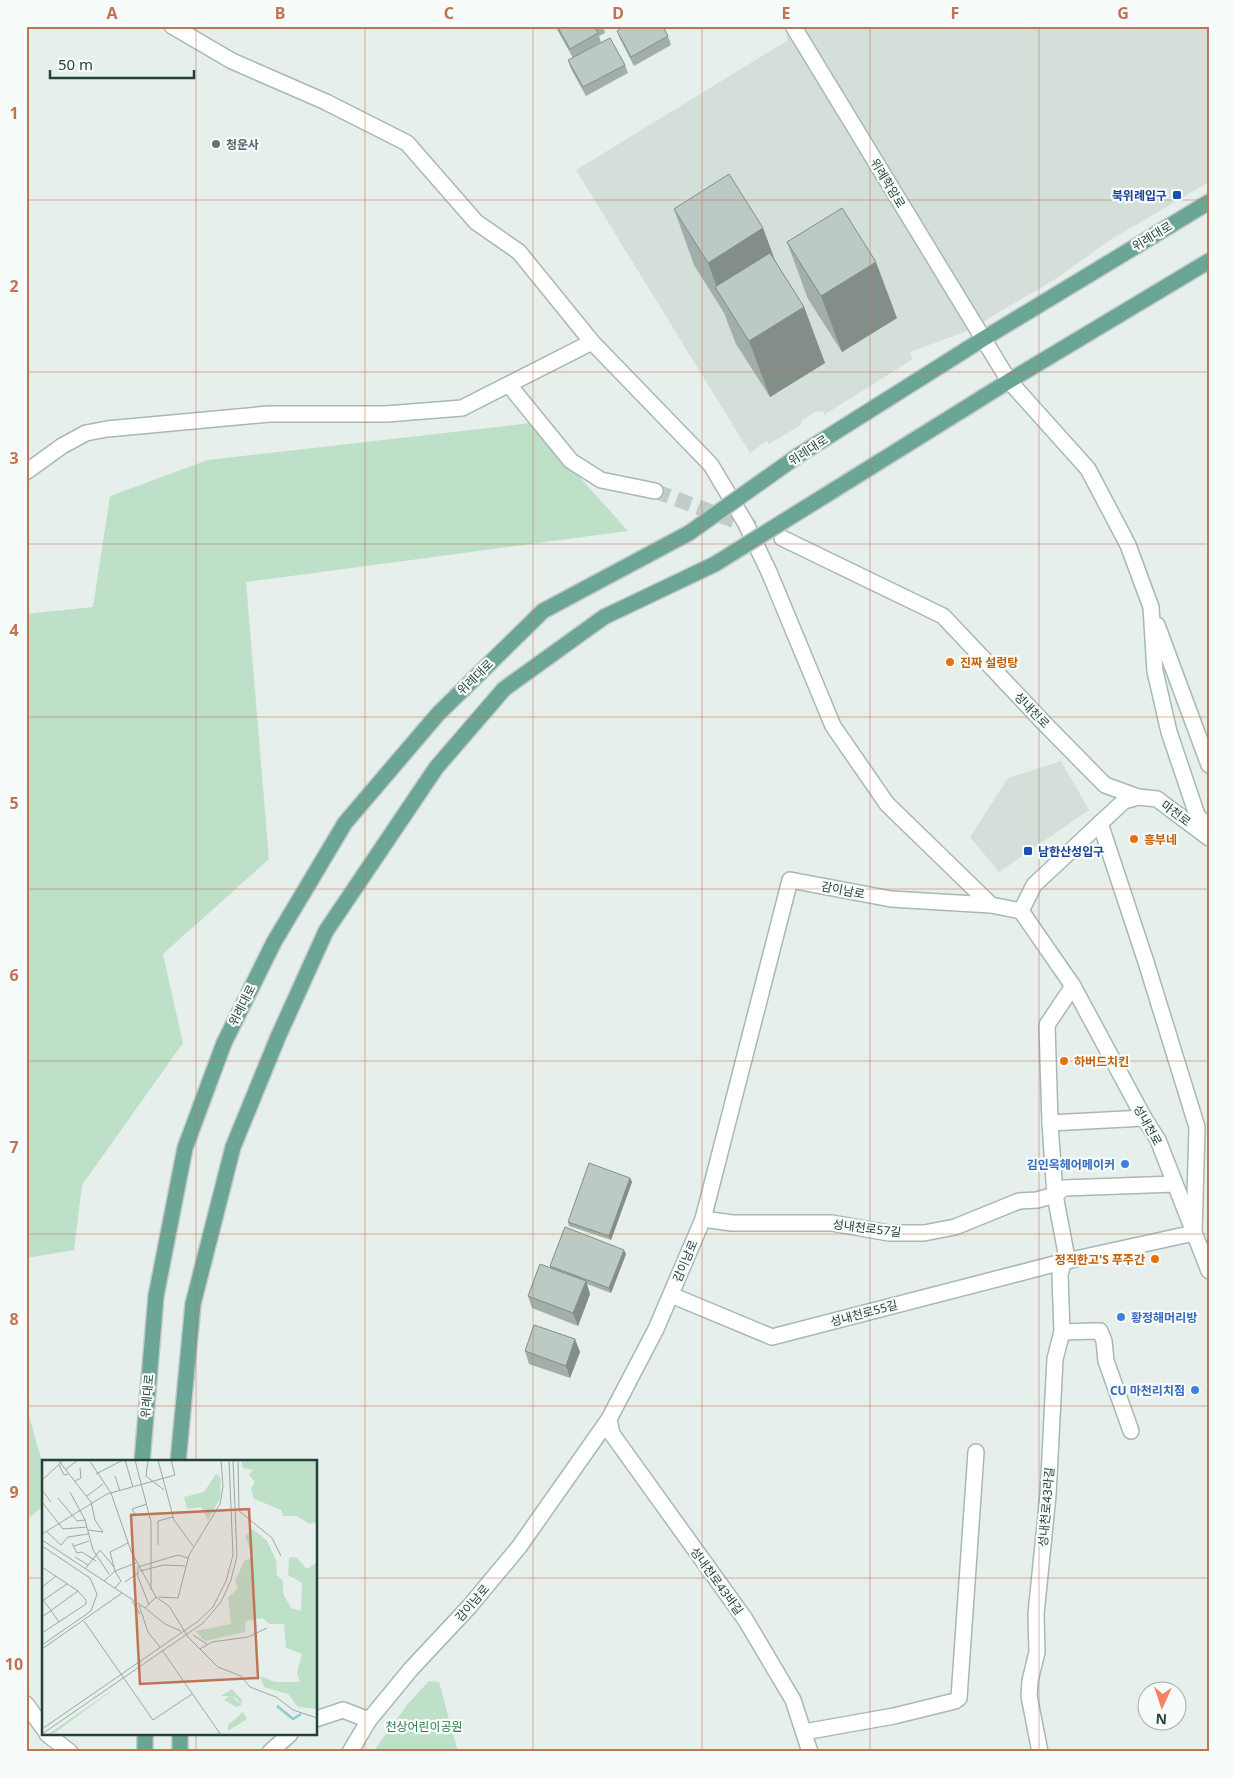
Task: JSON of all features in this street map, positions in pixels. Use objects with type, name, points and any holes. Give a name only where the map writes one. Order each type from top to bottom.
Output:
[{"type":"main road","name":"위례대로","points":[[142,1460],[156,1296],[185,1148],[224,1043],[279,933],[346,823],[445,707],[544,611],[689,533],[799,455],[983,339],[1209,202]]},
{"type":"main road","points":[[178,1460],[192,1304],[233,1147],[278,1037],[326,931],[436,768],[504,689],[604,617],[715,564],[1009,381],[1209,261]]},
{"type":"main road","points":[[145,1736],[145,1752]]},
{"type":"main road","points":[[180,1736],[180,1752]]},
{"type":"street","points":[[172,26],[232,61],[326,102],[407,143],[476,222],[519,252],[592,342],[711,465],[746,524],[769,572],[833,726],[887,804],[990,905],[1021,911],[1034,886],[1124,801],[1138,797]]},
{"type":"street","name":"위례학암로","points":[[793,26],[1009,381],[1088,469],[1128,545],[1209,764]]},
{"type":"street","points":[[26,472],[62,446],[86,433],[269,414],[386,414],[462,408],[592,342]]},
{"type":"street","points":[[509,385],[571,461],[601,480],[655,491]]},
{"type":"street","name":"성내천로","points":[[782,538],[943,616],[1105,785],[1138,797]]},
{"type":"street","points":[[1151,607],[1155,671],[1169,732],[1197,816],[1209,828]]},
{"type":"street","name":"마천로","points":[[1138,797],[1157,799],[1209,838]]},
{"type":"street","points":[[1100,823],[1146,962],[1197,1127],[1202,1160],[1194,1233]]},
{"type":"street","name":"감이남로","points":[[350,1752],[369,1720],[411,1669],[469,1607],[520,1547],[609,1419],[656,1329],[703,1219],[790,880],[891,899],[990,905]]},
{"type":"street","name":"성내천로","points":[[1021,911],[1073,986],[1144,1118],[1158,1140],[1209,1270]]},
{"type":"street","points":[[1062,1262],[1066,1253],[1054,1195],[1047,1025],[1073,986]]},
{"type":"street","points":[[1050,1124],[1144,1118]]},
{"type":"street","name":"성내천로57길","points":[[703,1219],[732,1223],[832,1223],[888,1233],[924,1233],[955,1227],[1019,1201],[1037,1200],[1054,1195],[1064,1188],[1175,1184]]},
{"type":"street","name":"성내천로55길","points":[[671,1295],[772,1337],[1062,1262],[1194,1233]]},
{"type":"street","name":"성내천로43라길","points":[[1040,1752],[1030,1706],[1029,1688],[1037,1652],[1036,1614],[1048,1495],[1055,1359],[1062,1332],[1060,1275],[1062,1262]]},
{"type":"street","points":[[1062,1332],[1100,1331],[1103,1334],[1106,1361],[1131,1430]]},
{"type":"street","name":"성내천로43바길","points":[[609,1419],[612,1434],[745,1619],[793,1700],[810,1752]]},
{"type":"street","points":[[804,1732],[930,1708],[960,1698],[976,1452]]},
{"type":"street","points":[[26,1704],[42,1726]]},
{"type":"street","points":[[318,1718],[343,1710],[369,1720]]},
{"type":"street","points":[[50,1736],[70,1752]]},
{"type":"street","points":[[270,1752],[288,1736]]},
{"type":"shaded area","points":[[802,26],[1209,26],[1209,182],[1110,240],[1057,278],[967,331],[910,352],[913,359],[824,415],[824,412],[817,411],[802,420],[801,425],[769,444],[767,441],[750,453],[576,170],[788,40],[786,36]]},
{"type":"shaded area","points":[[1061,761],[1089,810],[999,872],[970,837],[1008,778]]},
{"type":"green space","points":[[531,423],[628,531],[246,582],[269,859],[163,954],[183,1043],[82,1185],[74,1250],[26,1258],[26,614],[93,607],[110,496],[208,460]]},
{"type":"green space","points":[[26,1405],[42,1462],[42,1508],[26,1520]]},
{"type":"green space","name":"천상어린이공원","points":[[429,1681],[439,1682],[458,1752],[373,1752],[407,1705]]},
{"type":"building","points":[[557,26],[598,26],[595,28],[598,33],[570,49]]},
{"type":"building","points":[[625,26],[663,26],[668,36],[631,57],[617,31]]},
{"type":"building","points":[[610,38],[625,65],[583,87],[568,60]]},
{"type":"building","points":[[729,174],[763,228],[708,263],[674,209]]},
{"type":"building","points":[[842,208],[876,262],[821,296],[787,242]]},
{"type":"building","points":[[770,253],[804,307],[749,341],[715,287]]},
{"type":"building","points":[[589,1163],[630,1178],[609,1236],[568,1222]]},
{"type":"building","points":[[565,1227],[624,1250],[609,1288],[550,1266]]},
{"type":"building","points":[[540,1264],[586,1281],[573,1313],[528,1296]]},
{"type":"building","points":[[534,1325],[575,1339],[566,1366],[525,1351]]},
{"type":"tunnel","points":[[655,491],[754,528]]},
{"type":"place","name":"청운사","points":[[216,144]]},
{"type":"place","name":"북위례입구","points":[[1177,195]]},
{"type":"place","name":"진짜 설렁탕","points":[[950,662]]},
{"type":"place","name":"흥부네","points":[[1134,839]]},
{"type":"place","name":"남한산성입구","points":[[1028,851]]},
{"type":"place","name":"하버드치킨","points":[[1064,1061]]},
{"type":"place","name":"김인옥헤어메이커","points":[[1125,1164]]},
{"type":"place","name":"정직한고'S 푸주간","points":[[1155,1259]]},
{"type":"place","name":"황정해머리방","points":[[1121,1317]]},
{"type":"place","name":"CU 마천리치점","points":[[1195,1390]]}]
